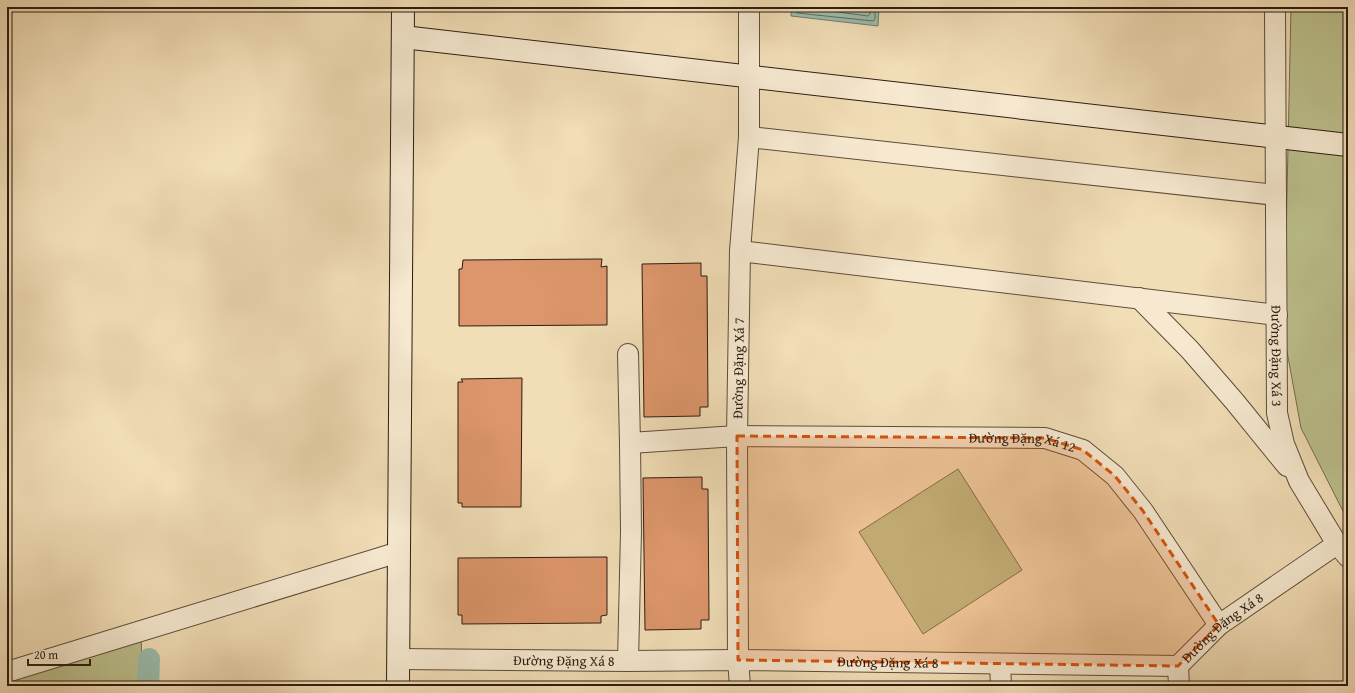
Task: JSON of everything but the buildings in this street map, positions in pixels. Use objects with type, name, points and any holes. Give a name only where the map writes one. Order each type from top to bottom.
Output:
[{"type":"street","points":[[398,686],[403,7]]},
{"type":"street","name":"Đường Đặng Xá 7","points":[[740,686],[738,660],[737,436],[740,251],[749,137],[749,7]]},
{"type":"street","name":"Đường Đặng Xá 3","points":[[1275,7],[1277,413],[1284,444],[1299,481],[1342,551]]},
{"type":"street","points":[[403,37],[1348,145]]},
{"type":"street","points":[[749,137],[1276,195]]},
{"type":"street","points":[[740,251],[1277,315]]},
{"type":"street","points":[[1139,298],[1190,350],[1235,402],[1299,481]]},
{"type":"street","points":[[628,354],[631,531],[628,661]]},
{"type":"street","name":"Đường Đặng Xá 12","points":[[630,444],[737,436],[1045,438],[1083,450],[1115,476],[1143,511],[1218,625]]},
{"type":"street","name":"Đường Đặng Xá 8","points":[[398,659],[628,661],[738,660],[1178,666],[1218,625],[1342,551]]},
{"type":"street","points":[[7,672],[399,552]]},
{"type":"street","points":[[1000,664],[1000,686]]},
{"type":"street","points":[[1178,666],[1179,686]]},
{"type":"highlighted area","points":[[737,436],[1045,438],[1083,450],[1115,476],[1143,511],[1219,625],[1178,666],[738,660]]},
{"type":"green space","points":[[1291,7],[1348,7],[1348,521],[1301,428],[1284,335]]},
{"type":"green space","points":[[958,469],[1022,570],[923,634],[859,532]]},
{"type":"green space","points":[[141,628],[142,686],[7,686],[7,676]]},
{"type":"water","points":[[791,7],[879,7],[878,26],[791,16]]},
{"type":"waterway","points":[[148,686],[149,659]]}]
